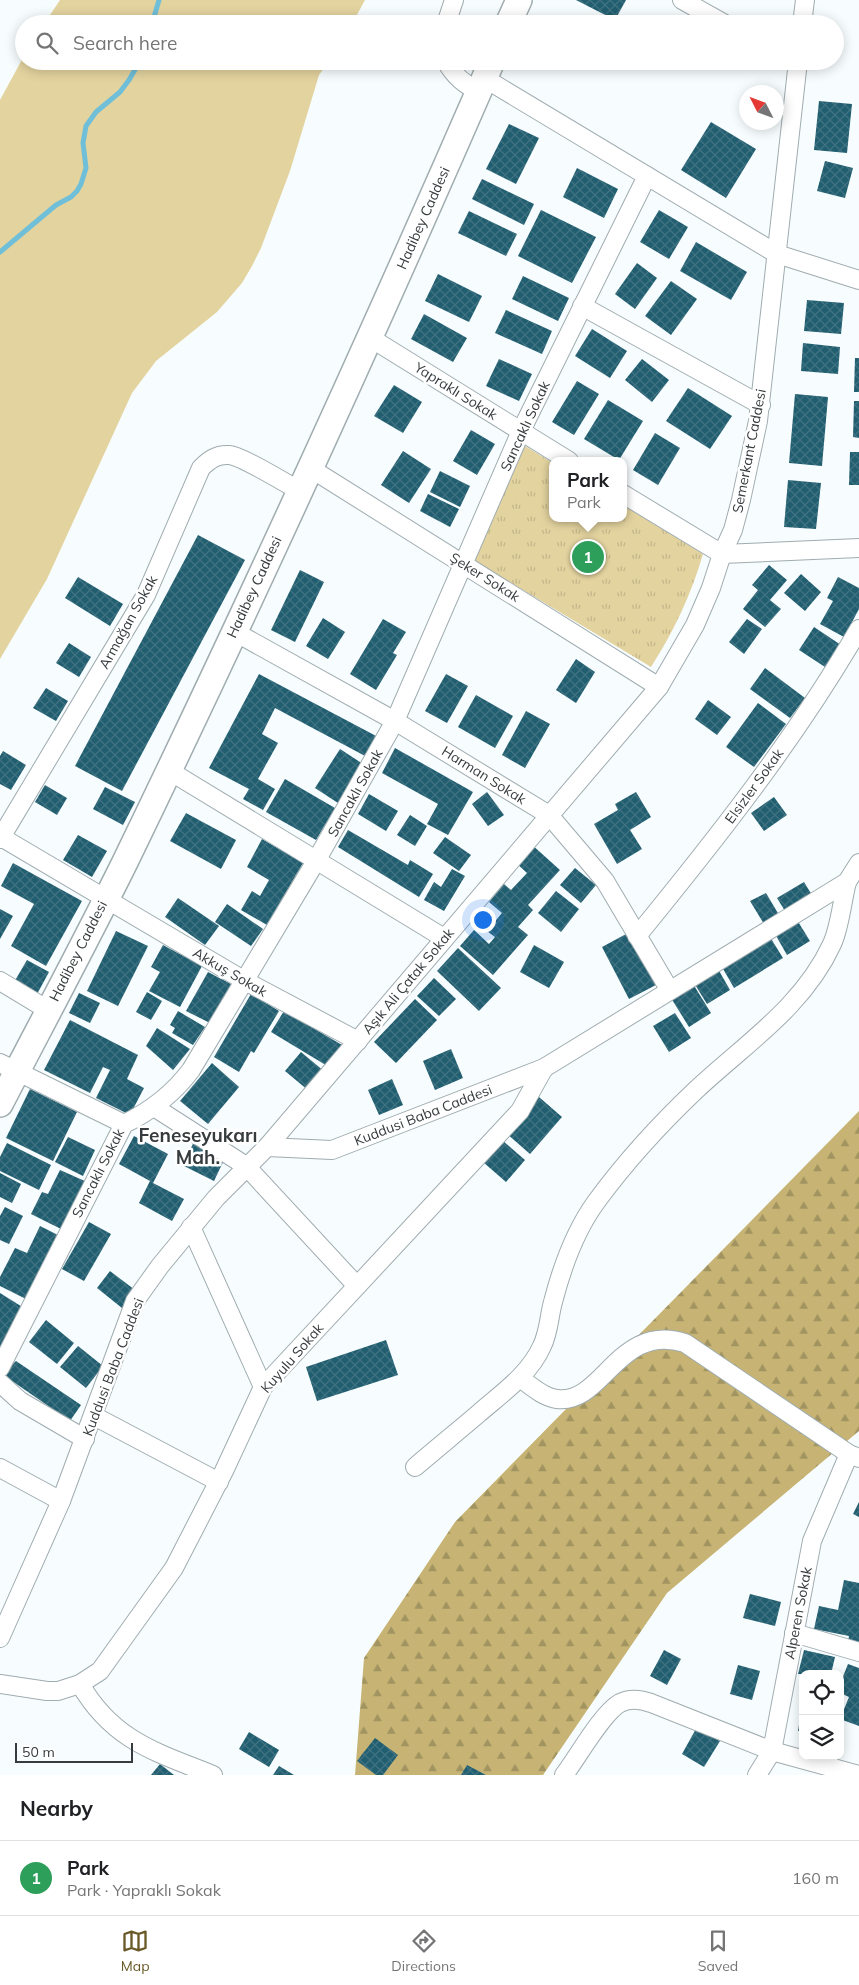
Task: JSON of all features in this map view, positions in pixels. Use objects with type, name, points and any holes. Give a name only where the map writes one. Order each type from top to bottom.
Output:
[{"type":"main road","points":[[512,15],[519,0]]},
{"type":"main road","name":"Hadibey Caddesi","points":[[0,1104],[8,1067],[48,1010],[105,899],[300,491],[485,77]]},
{"type":"street","points":[[449,15],[454,0]]},
{"type":"street","points":[[682,0],[709,15]]},
{"type":"street","points":[[803,15],[805,0]]},
{"type":"street","points":[[452,70],[457,77],[471,88],[485,77],[777,254],[859,280]]},
{"type":"street","name":"Semerkant Caddesi","points":[[549,816],[659,687],[694,624],[711,588],[722,554],[733,530],[751,460],[760,405],[795,70]]},
{"type":"street","name":"Sancaklı Sokak","points":[[0,1368],[124,1124],[154,1107],[172,1093],[191,1070],[316,861],[395,721],[521,431],[647,176]]},
{"type":"street","points":[[582,306],[760,405]]},
{"type":"street","name":"Yapraklı Sokak","points":[[369,338],[563,457]]},
{"type":"street","name":"Armağan Sokak","points":[[1,838],[146,595],[201,468],[214,457],[221,455],[236,456],[300,491]]},
{"type":"street","name":"Şeker Sokak","points":[[310,468],[659,687]]},
{"type":"street","points":[[627,496],[722,554],[859,548]]},
{"type":"street","name":"Elsizler Sokak","points":[[637,936],[762,776],[818,696],[859,629]]},
{"type":"street","name":"Harman Sokak","points":[[233,631],[395,721],[549,816],[605,881],[668,989]]},
{"type":"street","points":[[168,770],[444,938]]},
{"type":"street","name":"Aşık Ali Çatak Sokak","points":[[267,1148],[549,816]]},
{"type":"street","name":"Akkuş Sokak","points":[[1,838],[244,981],[358,1041]]},
{"type":"street","points":[[415,1467],[520,1378],[530,1366],[543,1344],[557,1285],[565,1262],[580,1229],[595,1203],[668,1117],[727,1062],[776,1021],[807,984],[832,943],[846,882],[859,863]]},
{"type":"street","name":"Kuddusi Baba Caddesi","points":[[0,1638],[4,1621],[61,1501],[136,1301],[191,1227],[246,1166],[267,1148],[332,1150],[544,1068],[668,989],[846,882]]},
{"type":"street","points":[[0,981],[48,1010]]},
{"type":"street","points":[[8,1067],[124,1124]]},
{"type":"street","name":"Kuyulu Sokak","points":[[0,1684],[47,1691],[58,1690],[80,1684],[108,1662],[174,1568],[219,1482],[263,1387],[520,1111],[544,1068]]},
{"type":"street","points":[[154,1107],[246,1166],[357,1286]]},
{"type":"street","points":[[191,1227],[263,1387]]},
{"type":"street","points":[[520,1378],[550,1397],[557,1399],[572,1397],[586,1390],[640,1344],[658,1339],[685,1342],[854,1456]]},
{"type":"street","points":[[0,1383],[20,1401],[85,1439]]},
{"type":"street","points":[[94,1416],[219,1482]]},
{"type":"street","name":"Alperen Sokak","points":[[756,1775],[772,1751],[812,1541],[854,1456]]},
{"type":"street","points":[[0,1468],[61,1501]]},
{"type":"street","points":[[794,1633],[859,1652]]},
{"type":"street","points":[[80,1684],[98,1711],[127,1737],[213,1775]]},
{"type":"street","points":[[564,1775],[614,1707],[628,1700],[644,1700],[772,1751],[859,1775]]},
{"type":"green space","points":[[60,0],[365,0],[357,15],[50,15]]},
{"type":"green space","points":[[16,70],[323,70],[319,75],[290,171],[261,248],[252,266],[242,283],[217,312],[156,361],[132,393],[47,579],[0,659],[0,100]]},
{"type":"green space","points":[[525,446],[549,461],[549,522],[627,522],[627,507],[703,554],[681,612],[651,667],[473,560]]},
{"type":"green space","points":[[859,1111],[859,1431],[667,1593],[543,1775],[355,1775],[364,1658],[455,1522]]},
{"type":"building","points":[[576,0],[626,0],[618,15],[605,15]]},
{"type":"building","points":[[819,101],[852,104],[847,153],[814,150]]},
{"type":"building","points":[[711,122],[756,149],[726,198],[681,170]]},
{"type":"building","points":[[509,124],[539,138],[516,184],[486,169]]},
{"type":"building","points":[[825,161],[853,168],[845,198],[817,191]]},
{"type":"building","points":[[577,168],[618,189],[604,218],[563,197]]},
{"type":"building","points":[[482,179],[534,204],[524,225],[472,199]]},
{"type":"building","points":[[541,210],[596,237],[572,283],[518,256]]},
{"type":"building","points":[[659,210],[688,227],[669,259],[640,242]]},
{"type":"building","points":[[469,211],[517,234],[506,256],[458,233]]},
{"type":"building","points":[[696,242],[747,272],[731,300],[680,271]]},
{"type":"building","points":[[637,263],[657,278],[635,309],[615,294]]},
{"type":"building","points":[[438,274],[482,296],[469,322],[425,301]]},
{"type":"building","points":[[523,276],[569,298],[558,321],[512,299]]},
{"type":"building","points":[[671,281],[697,299],[671,335],[645,316]]},
{"type":"building","points":[[807,300],[844,303],[841,334],[804,331]]},
{"type":"building","points":[[506,310],[552,331],[542,354],[495,333]]},
{"type":"building","points":[[424,314],[467,338],[453,362],[411,339]]},
{"type":"building","points":[[592,329],[627,351],[610,378],[575,356]]},
{"type":"building","points":[[803,343],[840,347],[838,374],[801,371]]},
{"type":"building","points":[[855,358],[859,358],[859,392],[854,392]]},
{"type":"building","points":[[499,359],[532,374],[519,401],[486,386]]},
{"type":"building","points":[[642,359],[669,380],[652,402],[625,380]]},
{"type":"building","points":[[577,381],[599,394],[574,435],[552,422]]},
{"type":"building","points":[[394,385],[422,402],[403,433],[374,416]]},
{"type":"building","points":[[688,388],[732,416],[710,449],[666,421]]},
{"type":"building","points":[[795,394],[828,397],[822,466],[789,463]]},
{"type":"building","points":[[608,400],[643,421],[621,457],[614,457],[584,439]]},
{"type":"building","points":[[854,401],[859,401],[859,438],[853,437]]},
{"type":"building","points":[[471,430],[495,444],[477,475],[453,461]]},
{"type":"building","points":[[655,433],[680,448],[658,485],[633,470]]},
{"type":"building","points":[[403,451],[431,469],[409,503],[381,485]]},
{"type":"building","points":[[850,452],[859,452],[859,485],[849,485]]},
{"type":"building","points":[[440,471],[470,486],[460,507],[430,492]]},
{"type":"building","points":[[788,480],[821,483],[816,529],[784,527]]},
{"type":"building","points":[[428,494],[459,509],[450,527],[420,511]]},
{"type":"building","points":[[198,535],[245,560],[122,791],[75,766]]},
{"type":"building","points":[[769,565],[787,580],[770,600],[781,609],[765,627],[743,609],[758,590],[752,585]]},
{"type":"building","points":[[300,570],[324,582],[295,642],[271,630]]},
{"type":"building","points":[[801,574],[821,592],[805,611],[784,593]]},
{"type":"building","points":[[78,577],[123,604],[110,626],[65,598]]},
{"type":"building","points":[[838,577],[859,588],[859,609],[844,637],[820,624],[833,601],[827,598]]},
{"type":"building","points":[[323,618],[345,632],[328,659],[306,646]]},
{"type":"building","points":[[383,619],[406,632],[393,653],[397,655],[376,690],[350,674]]},
{"type":"building","points":[[747,619],[762,629],[744,654],[729,642]]},
{"type":"building","points":[[814,627],[841,645],[825,667],[799,650]]},
{"type":"building","points":[[69,643],[91,657],[79,677],[56,663]]},
{"type":"building","points":[[576,659],[595,672],[576,703],[556,690]]},
{"type":"building","points":[[765,668],[805,698],[790,718],[750,689]]},
{"type":"building","points":[[259,674],[378,737],[367,757],[275,708],[262,734],[278,743],[258,779],[275,789],[263,810],[243,799],[249,789],[209,768]]},
{"type":"building","points":[[446,674],[468,686],[447,723],[425,711]]},
{"type":"building","points":[[46,688],[68,701],[56,721],[33,708]]},
{"type":"building","points":[[476,695],[513,716],[495,748],[458,727]]},
{"type":"building","points":[[708,700],[731,717],[717,735],[695,719]]},
{"type":"building","points":[[758,703],[786,724],[754,767],[726,747]]},
{"type":"building","points":[[526,711],[550,724],[525,768],[502,755]]},
{"type":"building","points":[[395,748],[473,792],[448,835],[427,824],[438,804],[382,773]]},
{"type":"building","points":[[340,749],[363,764],[338,803],[315,788]]},
{"type":"building","points":[[3,751],[26,765],[11,790],[0,784],[0,756]]},
{"type":"building","points":[[285,779],[335,808],[316,840],[266,812]]},
{"type":"building","points":[[45,785],[67,798],[57,815],[35,802]]},
{"type":"building","points":[[105,787],[135,802],[123,825],[93,809]]},
{"type":"building","points":[[487,792],[504,815],[488,826],[472,804]]},
{"type":"building","points":[[636,792],[651,817],[630,830],[642,849],[617,864],[594,824],[618,810],[615,804]]},
{"type":"building","points":[[369,794],[398,811],[386,831],[358,814]]},
{"type":"building","points":[[774,797],[787,815],[764,831],[751,813]]},
{"type":"building","points":[[186,813],[236,840],[221,869],[170,841]]},
{"type":"building","points":[[410,815],[427,826],[415,846],[397,835]]},
{"type":"building","points":[[348,830],[408,865],[410,860],[433,874],[419,897],[338,847]]},
{"type":"building","points":[[78,835],[107,851],[92,877],[63,860]]},
{"type":"building","points":[[445,837],[471,855],[459,871],[433,853]]},
{"type":"building","points":[[262,839],[303,863],[267,925],[241,910],[252,891],[260,896],[269,880],[247,867]]},
{"type":"building","points":[[531,844],[560,870],[528,905],[533,910],[518,927],[528,935],[493,975],[460,946],[474,930],[489,944],[495,937],[487,931],[502,913],[489,902],[504,884],[511,890],[527,873],[515,862]]},
{"type":"building","points":[[13,863],[82,901],[46,966],[11,946],[34,904],[1,886]]},
{"type":"building","points":[[575,868],[596,885],[581,903],[560,885]]},
{"type":"building","points":[[452,869],[465,876],[444,911],[424,900],[434,882],[441,887]]},
{"type":"building","points":[[804,882],[812,895],[785,911],[777,898]]},
{"type":"building","points":[[556,891],[579,909],[561,932],[538,913]]},
{"type":"building","points":[[766,893],[779,915],[764,924],[750,901]]},
{"type":"building","points":[[178,898],[219,926],[205,945],[165,917]]},
{"type":"building","points":[[227,904],[263,929],[251,946],[215,922]]},
{"type":"building","points":[[0,909],[13,916],[0,939]]},
{"type":"building","points":[[797,920],[810,941],[787,955],[775,934]]},
{"type":"building","points":[[116,931],[148,946],[118,1006],[87,991]]},
{"type":"building","points":[[628,933],[656,985],[629,999],[602,947]]},
{"type":"building","points":[[770,937],[783,958],[734,988],[722,967]]},
{"type":"building","points":[[163,945],[202,966],[180,1007],[149,991],[160,972],[151,967]]},
{"type":"building","points":[[534,945],[564,962],[549,988],[520,972]]},
{"type":"building","points":[[458,948],[501,988],[479,1011],[437,971]]},
{"type":"building","points":[[27,960],[49,972],[36,996],[13,984]]},
{"type":"building","points":[[718,969],[730,990],[707,1004],[694,983]]},
{"type":"building","points":[[208,972],[231,984],[210,1023],[186,1011]]},
{"type":"building","points":[[434,978],[456,999],[439,1016],[417,996]]},
{"type":"building","points":[[693,984],[711,1013],[689,1027],[671,998]]},
{"type":"building","points":[[147,992],[162,1001],[151,1020],[136,1012]]},
{"type":"building","points":[[79,993],[100,1003],[90,1023],[69,1013]]},
{"type":"building","points":[[251,994],[279,1011],[254,1053],[251,1051],[239,1072],[214,1057]]},
{"type":"building","points":[[415,999],[437,1020],[396,1063],[374,1042]]},
{"type":"building","points":[[178,1011],[205,1027],[193,1045],[172,1033],[175,1028],[170,1025]]},
{"type":"building","points":[[284,1011],[342,1045],[329,1067],[271,1032]]},
{"type":"building","points":[[675,1013],[691,1038],[669,1052],[653,1026]]},
{"type":"building","points":[[70,1020],[138,1055],[127,1079],[144,1088],[130,1115],[96,1098],[110,1070],[103,1067],[90,1093],[44,1070]]},
{"type":"building","points":[[157,1028],[190,1049],[173,1070],[146,1046]]},
{"type":"building","points":[[451,1049],[463,1078],[435,1090],[423,1061]]},
{"type":"building","points":[[301,1052],[325,1072],[309,1091],[285,1071]]},
{"type":"building","points":[[212,1063],[239,1087],[208,1124],[180,1101]]},
{"type":"building","points":[[392,1079],[403,1105],[379,1115],[368,1090]]},
{"type":"building","points":[[30,1089],[77,1112],[53,1161],[6,1138]]},
{"type":"building","points":[[539,1097],[562,1117],[530,1154],[507,1134]]},
{"type":"building","points":[[134,1136],[168,1154],[153,1183],[184,1199],[172,1221],[139,1203],[150,1181],[119,1164]]},
{"type":"building","points":[[68,1137],[95,1150],[83,1176],[55,1162]]},
{"type":"building","points":[[502,1140],[525,1160],[506,1182],[483,1162]]},
{"type":"building","points":[[194,1142],[225,1158],[214,1181],[182,1165]]},
{"type":"building","points":[[7,1143],[51,1165],[39,1190],[0,1171],[0,1157]]},
{"type":"building","points":[[60,1170],[87,1182],[63,1230],[31,1214],[42,1192],[48,1194]]},
{"type":"building","points":[[0,1173],[21,1184],[12,1203],[0,1197]]},
{"type":"building","points":[[5,1207],[23,1216],[9,1244],[0,1240],[0,1216]]},
{"type":"building","points":[[89,1222],[111,1234],[84,1281],[62,1269]]},
{"type":"building","points":[[40,1226],[60,1236],[28,1300],[0,1286],[0,1277],[15,1248],[27,1253]]},
{"type":"building","points":[[110,1271],[135,1290],[122,1308],[97,1288]]},
{"type":"building","points":[[0,1293],[24,1308],[0,1347]]},
{"type":"building","points":[[46,1320],[74,1343],[57,1364],[29,1342]]},
{"type":"building","points":[[386,1340],[398,1375],[317,1401],[306,1367]]},
{"type":"building","points":[[78,1346],[103,1366],[86,1388],[60,1367]]},
{"type":"building","points":[[16,1361],[81,1405],[70,1421],[2,1374]]},
{"type":"building","points":[[859,1502],[859,1517],[853,1514]]},
{"type":"building","points":[[844,1580],[859,1583],[859,1643],[848,1641],[849,1636],[814,1629],[819,1606],[838,1610]]},
{"type":"building","points":[[750,1594],[781,1602],[775,1626],[743,1618]]},
{"type":"building","points":[[664,1650],[681,1659],[667,1685],[650,1676]]},
{"type":"building","points":[[804,1650],[835,1657],[832,1670],[799,1670]]},
{"type":"building","points":[[848,1664],[859,1668],[859,1726],[844,1720],[844,1709],[849,1697],[844,1695],[844,1674]]},
{"type":"building","points":[[738,1665],[760,1671],[752,1700],[730,1694]]},
{"type":"building","points":[[697,1727],[720,1741],[704,1767],[682,1754]]},
{"type":"building","points":[[249,1732],[279,1750],[269,1767],[239,1749]]},
{"type":"building","points":[[375,1738],[398,1755],[383,1775],[376,1775],[357,1761]]},
{"type":"building","points":[[160,1764],[174,1775],[151,1775]]},
{"type":"building","points":[[467,1765],[486,1775],[461,1775]]},
{"type":"building","points":[[279,1766],[294,1775],[273,1775]]},
{"type":"waterway","points":[[155,15],[159,0]]},
{"type":"waterway","points":[[0,252],[56,205],[71,197],[77,191],[86,168],[83,143],[86,126],[96,112],[120,92],[135,70]]},
{"type":"place","name":"Park","points":[[588,557]]},
{"type":"district","name":"Feneseyukarı Mah.","points":[[198,1146]]}]
